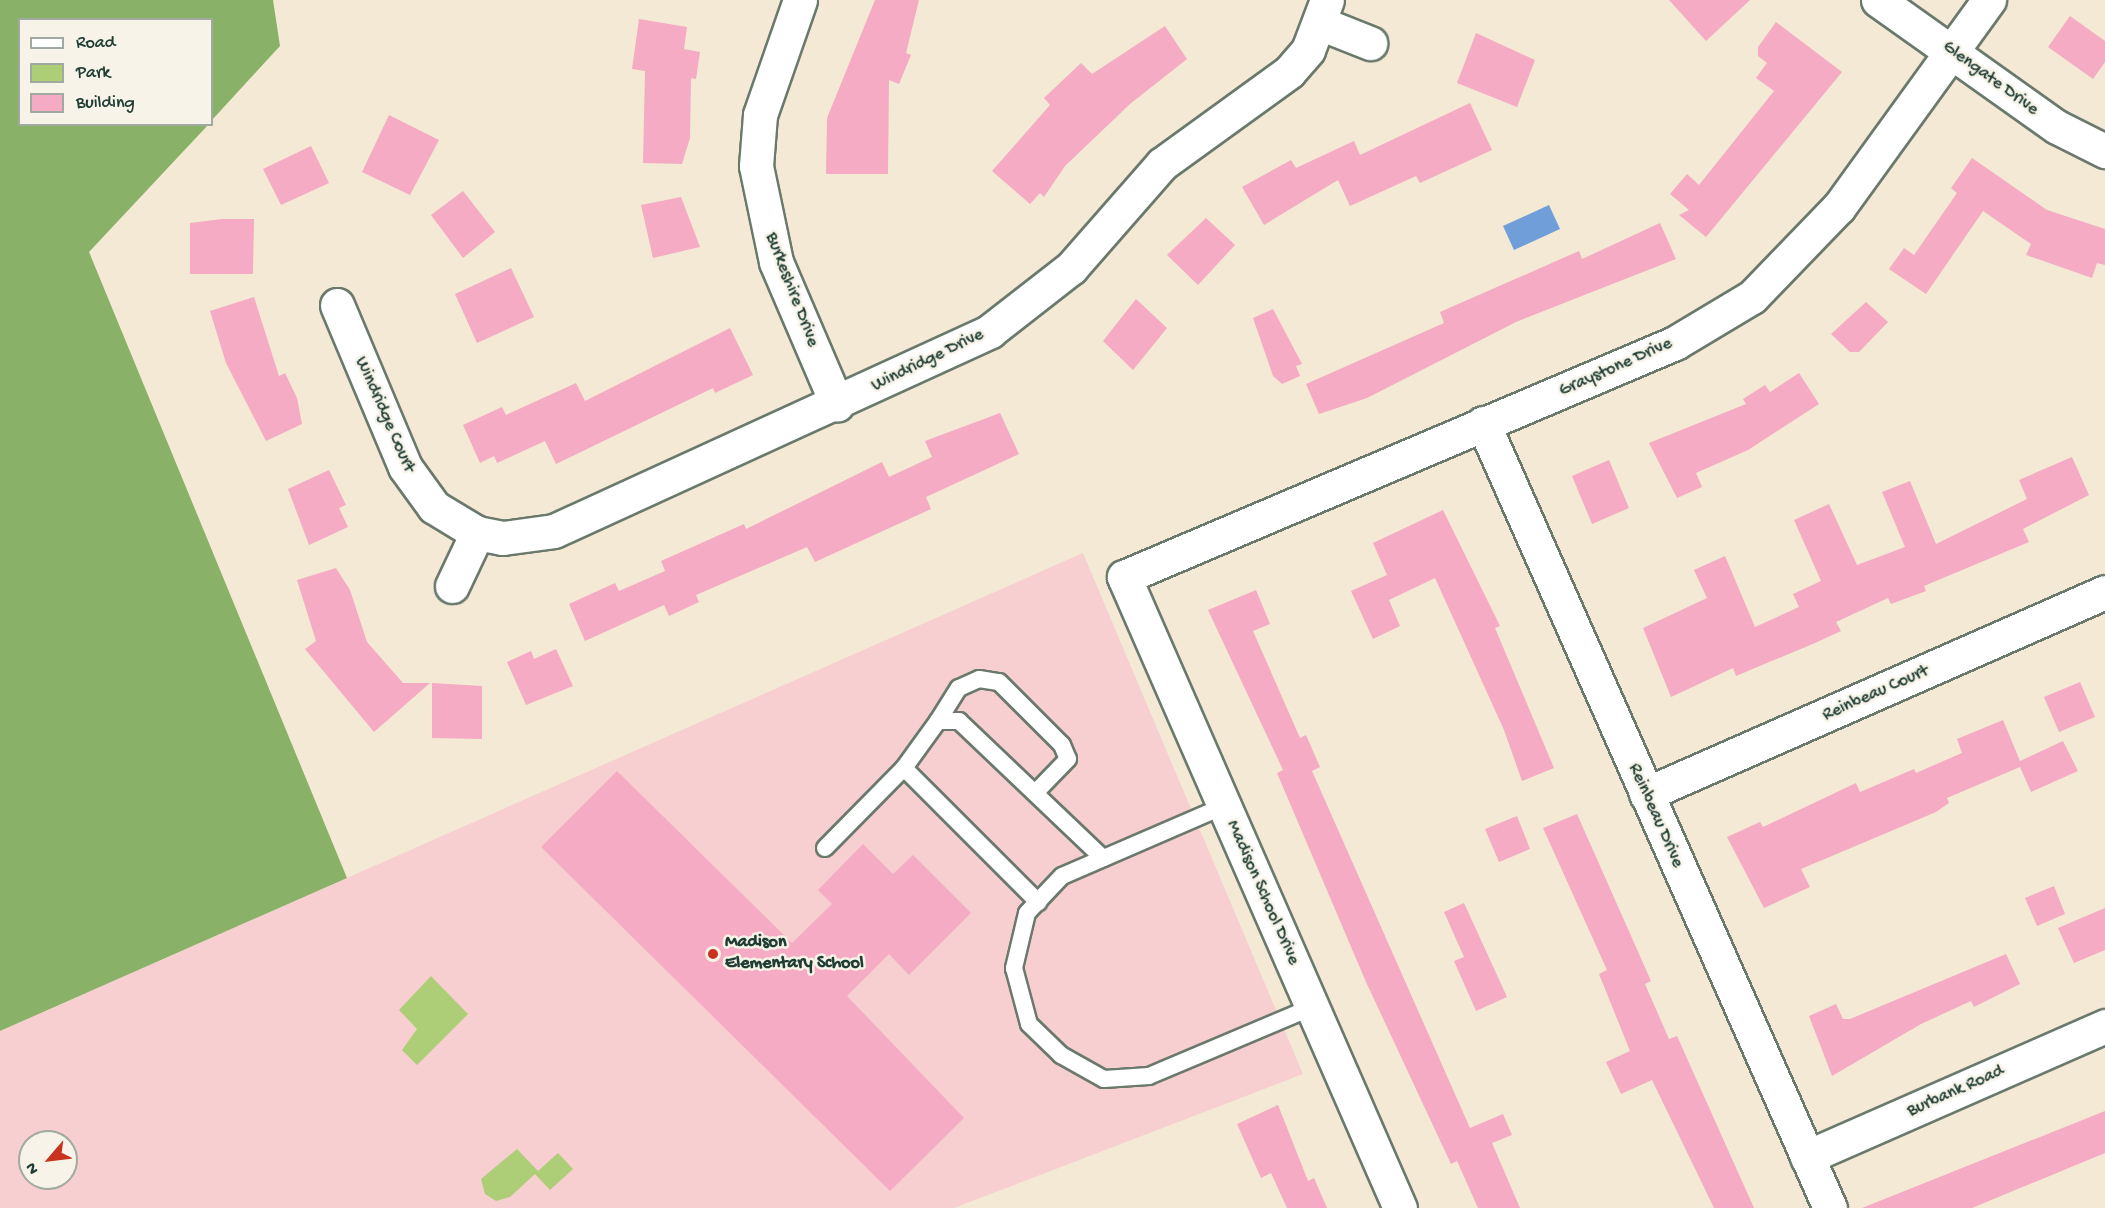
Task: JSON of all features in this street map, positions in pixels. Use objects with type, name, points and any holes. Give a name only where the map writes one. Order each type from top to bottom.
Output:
[{"type":"street","name":"Burkeshire Drive","points":[[800,0],[760,115],[756,166],[776,262],[837,404]]},
{"type":"street","name":"Glengate Drive","points":[[1878,0],[2058,127],[2105,151]]},
{"type":"street","name":"Graystone Drive","points":[[1124,577],[1675,343],[1752,297],[1839,207],[1989,0]]},
{"type":"street","name":"Windridge Drive","points":[[477,533],[528,538],[554,531],[953,352],[1027,305],[1071,268],[1162,164],[1289,72],[1324,12]]},
{"type":"street","points":[[1324,12],[1370,43]]},
{"type":"street","name":"Windridge Court","points":[[336,305],[418,488],[441,512],[477,533]]},
{"type":"street","name":"Reinbeau Drive","points":[[1483,423],[1830,1208]]},
{"type":"street","points":[[452,586],[477,533]]},
{"type":"street","name":"Madison School Drive","points":[[1124,577],[1400,1208]]},
{"type":"street","name":"Reinbeau Court","points":[[1646,794],[2105,592]]},
{"type":"street","name":"Burbank Road","points":[[1807,1157],[2105,1026]]},
{"type":"lane","points":[[825,848],[904,768],[939,721],[959,688],[979,679],[999,682],[1062,745],[1068,759],[1035,793]]},
{"type":"lane","points":[[939,721],[959,721],[1103,858]]},
{"type":"lane","points":[[904,768],[1038,902]]},
{"type":"lane","points":[[1224,806],[1062,876],[1027,913],[1014,968],[1029,1024],[1061,1055],[1104,1079],[1149,1076],[1312,1007]]},
{"type":"shaded area","name":"Madison Elementary School","points":[[1083,553],[1303,1074],[954,1208],[0,1208],[0,1031]]},
{"type":"green space","points":[[0,0],[273,0],[280,46],[213,119],[213,18],[18,18],[18,126],[207,126],[89,252],[347,878],[0,1031]]},
{"type":"green space","points":[[431,976],[468,1014],[417,1065],[402,1050],[417,1029],[399,1010]]},
{"type":"green space","points":[[517,1149],[538,1171],[558,1153],[573,1169],[550,1190],[535,1174],[510,1197],[496,1201],[485,1194],[481,1179]]},
{"type":"water","points":[[1549,205],[1560,229],[1514,250],[1503,226]]},
{"type":"building","points":[[875,0],[919,0],[906,53],[911,55],[899,84],[889,80],[888,174],[826,174],[827,118]]},
{"type":"building","points":[[1669,0],[1750,0],[1706,41]]},
{"type":"building","points":[[2070,16],[2105,41],[2105,62],[2093,79],[2048,47]]},
{"type":"building","points":[[639,19],[687,27],[684,49],[700,52],[696,79],[691,78],[690,138],[682,164],[643,163],[645,71],[632,69]]},
{"type":"building","points":[[1776,22],[1842,72],[1706,237],[1679,215],[1689,210],[1670,194],[1687,174],[1699,185],[1774,91],[1756,78],[1767,63],[1758,56],[1758,47]]},
{"type":"building","points":[[1165,26],[1187,59],[1130,104],[1065,166],[1044,197],[1040,193],[1030,204],[992,171],[1050,105],[1044,98],[1081,63],[1092,74]]},
{"type":"building","points":[[1476,33],[1535,60],[1517,107],[1457,83]]},
{"type":"building","points":[[1470,103],[1492,150],[1420,183],[1416,176],[1350,206],[1338,180],[1264,225],[1242,187],[1291,160],[1296,168],[1354,141],[1360,155]]},
{"type":"building","points":[[389,115],[439,140],[410,195],[362,172]]},
{"type":"building","points":[[311,146],[329,183],[281,205],[263,169]]},
{"type":"building","points":[[1972,158],[2047,210],[2105,229],[2105,265],[2097,263],[2092,278],[2026,255],[2031,244],[1983,211],[1926,294],[1889,269],[1904,248],[1914,255],[1957,193],[1951,188]]},
{"type":"building","points":[[463,191],[495,232],[463,258],[431,215]]},
{"type":"building","points":[[681,197],[700,247],[653,258],[641,205]]},
{"type":"building","points":[[1206,218],[1235,245],[1198,285],[1167,255]]},
{"type":"building","points":[[222,219],[254,219],[253,274],[190,274],[190,223]]},
{"type":"building","points":[[1660,223],[1676,259],[1516,322],[1367,398],[1319,414],[1306,384],[1444,323],[1440,312],[1579,251],[1582,259]]},
{"type":"building","points":[[511,268],[534,317],[477,343],[455,294]]},
{"type":"building","points":[[254,297],[279,376],[285,373],[297,398],[302,424],[266,441],[226,363],[210,311]]},
{"type":"building","points":[[1136,299],[1167,328],[1133,370],[1103,341]]},
{"type":"building","points":[[1866,302],[1888,322],[1859,352],[1850,352],[1831,334]]},
{"type":"building","points":[[1273,309],[1302,364],[1296,366],[1300,376],[1282,384],[1273,376],[1253,318]]},
{"type":"building","points":[[730,328],[753,375],[715,393],[713,388],[556,464],[545,441],[497,463],[494,456],[480,463],[463,425],[502,407],[506,415],[576,383],[585,401]]},
{"type":"building","points":[[1799,373],[1819,404],[1748,450],[1696,473],[1702,487],[1677,498],[1649,443],[1746,404],[1743,399],[1765,385],[1770,392]]},
{"type":"building","points":[[1000,413],[1019,454],[926,497],[931,509],[815,562],[807,547],[696,595],[699,602],[669,616],[664,605],[585,641],[569,604],[615,583],[619,591],[665,571],[661,561],[744,524],[746,529],[882,462],[889,477],[932,457],[925,441]]},
{"type":"building","points":[[2072,457],[2089,495],[2023,529],[2029,542],[1924,586],[1926,591],[1891,604],[1888,598],[1836,622],[1841,631],[1815,643],[1736,676],[1733,668],[1671,697],[1643,628],[1707,598],[1694,570],[1725,556],[1755,627],[1799,607],[1793,594],[1821,581],[1794,520],[1829,504],[1857,565],[1905,547],[1882,492],[1910,481],[1936,544],[2027,499],[2019,480]]},
{"type":"building","points":[[1609,460],[1629,508],[1592,524],[1572,476]]},
{"type":"building","points":[[329,470],[346,505],[339,508],[348,527],[309,545],[288,489]]},
{"type":"building","points":[[1443,510],[1500,626],[1495,628],[1554,768],[1522,781],[1504,730],[1435,578],[1389,600],[1400,626],[1373,639],[1351,591],[1387,575],[1373,543]]},
{"type":"building","points":[[336,568],[350,590],[367,642],[403,683],[430,683],[374,732],[305,649],[316,641],[297,580]]},
{"type":"building","points":[[1256,590],[1270,624],[1253,631],[1300,738],[1306,735],[1320,767],[1312,771],[1470,1128],[1503,1114],[1512,1135],[1492,1143],[1520,1208],[1478,1208],[1457,1161],[1451,1164],[1366,982],[1277,773],[1283,770],[1208,610]]},
{"type":"building","points":[[556,649],[573,686],[526,705],[507,662],[531,651],[534,659]]},
{"type":"building","points":[[2080,682],[2095,717],[2059,732],[2044,697]]},
{"type":"building","points":[[432,683],[482,686],[482,739],[432,738]]},
{"type":"building","points":[[2003,720],[2020,761],[2063,741],[2078,771],[2031,792],[2020,767],[1947,798],[1949,803],[1936,812],[1801,869],[1810,887],[1764,908],[1727,837],[1760,822],[1763,827],[1856,783],[1860,792],[1914,769],[1916,773],[1962,753],[1957,739]]},
{"type":"building","points":[[617,771],[792,943],[832,904],[818,890],[863,844],[893,874],[913,855],[971,913],[909,975],[889,954],[847,996],[964,1118],[890,1191],[541,847]]},
{"type":"building","points":[[1577,814],[1651,981],[1645,984],[1669,1039],[1677,1036],[1754,1208],[1714,1208],[1652,1080],[1621,1094],[1606,1062],[1630,1051],[1599,974],[1607,970],[1543,828]]},
{"type":"building","points":[[1517,816],[1530,849],[1499,862],[1485,829]]},
{"type":"building","points":[[2054,886],[2065,914],[2037,926],[2025,898]]},
{"type":"building","points":[[1464,903],[1507,997],[1476,1011],[1454,961],[1464,957],[1444,912]]},
{"type":"building","points":[[2105,908],[2105,950],[2074,963],[2058,928]]},
{"type":"building","points":[[2006,954],[2020,984],[1974,1007],[1971,1001],[1921,1024],[1832,1076],[1809,1016],[1836,1004],[1843,1019],[1850,1019]]},
{"type":"building","points":[[1278,1105],[1308,1181],[1314,1178],[1327,1208],[1287,1208],[1271,1173],[1261,1178],[1237,1124]]},
{"type":"building","points":[[2105,1111],[2105,1153],[1972,1208],[1862,1208]]},
{"type":"place","name":"Madison Elementary School","points":[[713,954]]}]
